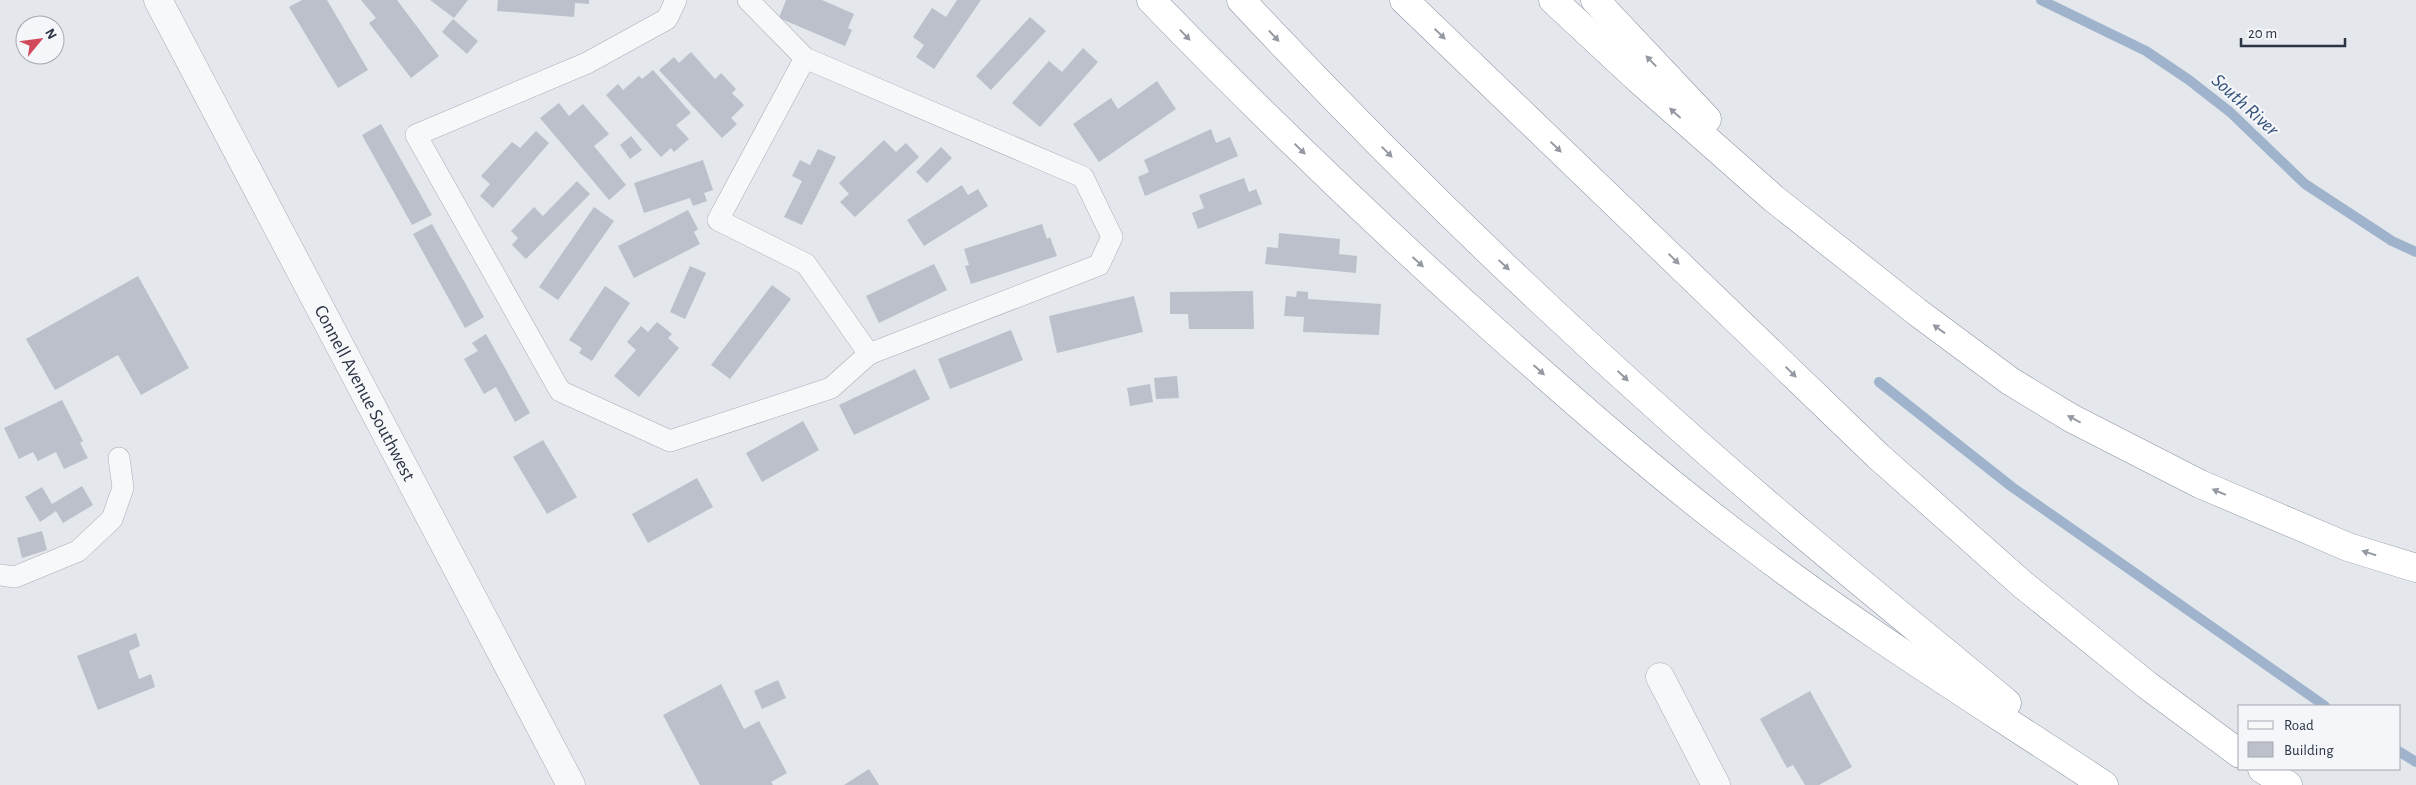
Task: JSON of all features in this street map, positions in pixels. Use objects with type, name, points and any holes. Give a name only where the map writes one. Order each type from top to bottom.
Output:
[{"type":"highway","points":[[1151,0],[1233,85],[1398,243],[1608,429],[1746,542],[1796,580],[2104,785]]},
{"type":"highway","points":[[1241,0],[1398,163],[1493,255],[1679,428],[1874,593],[2039,729],[2114,785]]},
{"type":"highway","points":[[1404,0],[1885,462],[2022,584],[2146,685],[2238,753]]},
{"type":"highway","points":[[1553,0],[1703,138],[1846,257],[2010,381],[2071,418],[2209,488],[2348,547],[2416,568]]},
{"type":"highway","points":[[1595,0],[1738,152],[1846,257]]},
{"type":"highway","points":[[2264,770],[2288,785]]},
{"type":"street","name":"Connell Avenue Southwest","points":[[158,0],[571,785]]},
{"type":"street","points":[[1660,676],[1716,785]]},
{"type":"lane","points":[[676,0],[667,19],[587,63],[416,135],[560,391],[670,441],[831,388],[869,354],[1099,265],[1112,237],[1083,177],[804,58],[748,0]]},
{"type":"lane","points":[[804,58],[718,220],[806,264],[869,354]]},
{"type":"lane","points":[[0,575],[15,577],[78,551],[112,519],[122,488],[119,458]]},
{"type":"building","points":[[302,0],[327,0],[368,70],[338,88],[289,7]]},
{"type":"building","points":[[361,0],[397,0],[439,56],[411,78],[369,23],[376,18]]},
{"type":"building","points":[[430,0],[468,0],[454,18]]},
{"type":"building","points":[[498,0],[589,0],[589,4],[575,3],[574,17],[497,11]]},
{"type":"building","points":[[786,0],[822,0],[854,14],[848,28],[852,30],[845,46],[779,18]]},
{"type":"building","points":[[957,0],[981,0],[934,69],[916,57],[924,45],[913,37],[932,8],[946,17]]},
{"type":"building","points":[[1030,17],[1046,31],[991,90],[976,76]]},
{"type":"building","points":[[453,19],[478,41],[467,54],[442,32]]},
{"type":"building","points":[[1083,48],[1098,62],[1040,127],[1012,103],[1049,61],[1062,72]]},
{"type":"building","points":[[691,52],[715,79],[721,73],[736,89],[732,93],[744,105],[731,118],[737,124],[722,138],[659,70],[674,57],[679,63]]},
{"type":"building","points":[[653,70],[691,113],[676,125],[689,139],[674,152],[671,148],[661,157],[606,95],[618,84],[623,90],[639,76],[642,79]]},
{"type":"building","points":[[1157,81],[1176,109],[1099,162],[1073,124],[1111,98],[1118,109]]},
{"type":"building","points":[[559,103],[569,116],[583,104],[609,134],[594,146],[626,185],[609,200],[540,118]]},
{"type":"building","points":[[381,124],[432,215],[412,225],[362,135]]},
{"type":"building","points":[[1211,129],[1216,143],[1230,137],[1238,156],[1145,196],[1138,177],[1149,172],[1144,160]]},
{"type":"building","points":[[536,131],[549,143],[493,208],[480,196],[490,184],[481,176],[512,142],[520,148]]},
{"type":"building","points":[[631,136],[642,150],[630,159],[620,145]]},
{"type":"building","points":[[884,140],[896,152],[906,143],[919,157],[855,217],[840,202],[849,194],[839,183]]},
{"type":"building","points":[[941,147],[952,158],[927,183],[916,172]]},
{"type":"building","points":[[818,149],[836,157],[802,225],[784,217],[802,181],[792,176],[800,160],[810,165]]},
{"type":"building","points":[[703,160],[713,190],[704,193],[707,201],[693,206],[690,198],[644,213],[634,183]]},
{"type":"building","points":[[1244,178],[1249,192],[1256,189],[1262,204],[1198,229],[1192,213],[1204,208],[1199,195]]},
{"type":"building","points":[[577,181],[590,194],[526,259],[512,245],[518,238],[511,231],[534,207],[543,216]]},
{"type":"building","points":[[962,185],[968,195],[978,189],[988,206],[924,246],[907,220]]},
{"type":"building","points":[[594,207],[614,221],[558,300],[539,287]]},
{"type":"building","points":[[688,210],[698,229],[694,232],[700,244],[634,278],[618,246]]},
{"type":"building","points":[[432,224],[484,317],[465,328],[413,234]]},
{"type":"building","points":[[1042,224],[1047,239],[1050,237],[1057,256],[971,284],[965,266],[969,265],[964,249]]},
{"type":"building","points":[[1279,233],[1340,239],[1339,254],[1357,256],[1356,273],[1265,264],[1267,247],[1278,248]]},
{"type":"building","points":[[934,264],[947,290],[879,323],[866,296]]},
{"type":"building","points":[[690,266],[706,273],[685,319],[670,312]]},
{"type":"building","points":[[138,276],[189,368],[141,395],[118,355],[55,390],[26,339]]},
{"type":"building","points":[[772,285],[791,299],[730,379],[711,365]]},
{"type":"building","points":[[605,286],[630,303],[592,361],[579,353],[582,348],[569,340]]},
{"type":"building","points":[[1253,291],[1254,329],[1189,329],[1188,314],[1170,314],[1170,292]]},
{"type":"building","points":[[1297,291],[1308,292],[1308,299],[1381,304],[1379,335],[1303,332],[1304,317],[1284,316],[1286,296],[1296,297]]},
{"type":"building","points":[[1134,296],[1143,332],[1057,353],[1049,316]]},
{"type":"building","points":[[657,322],[672,334],[668,338],[679,348],[639,397],[614,376],[636,350],[627,342],[641,326],[648,332]]},
{"type":"building","points":[[1011,330],[1023,360],[950,389],[938,359]]},
{"type":"building","points":[[486,334],[530,413],[515,422],[496,387],[484,394],[464,359],[478,351],[472,343]]},
{"type":"building","points":[[915,369],[930,399],[854,435],[839,405]]},
{"type":"building","points":[[1177,376],[1179,398],[1156,399],[1154,378]]},
{"type":"building","points":[[1150,384],[1153,402],[1130,406],[1127,388]]},
{"type":"building","points":[[62,400],[83,441],[80,443],[88,458],[64,469],[56,452],[38,461],[33,452],[19,459],[4,428]]},
{"type":"building","points":[[803,421],[819,450],[762,482],[746,453]]},
{"type":"building","points":[[543,440],[577,497],[547,514],[513,457]]},
{"type":"building","points":[[697,478],[713,507],[648,543],[632,514]]},
{"type":"building","points":[[82,486],[93,505],[63,523],[56,511],[40,522],[25,497],[42,487],[52,504]]},
{"type":"building","points":[[42,531],[47,550],[22,558],[17,538]]},
{"type":"building","points":[[136,633],[140,646],[129,651],[139,679],[151,674],[155,687],[98,710],[77,656]]},
{"type":"building","points":[[778,680],[786,698],[762,709],[754,691]]},
{"type":"building","points":[[721,684],[744,729],[759,721],[787,773],[771,782],[773,785],[700,785],[663,715]]},
{"type":"building","points":[[1810,691],[1852,767],[1819,785],[1805,785],[1793,765],[1787,768],[1760,719]]},
{"type":"building","points":[[869,769],[879,785],[844,785]]},
{"type":"waterway","name":"South River","points":[[2041,0],[2146,51],[2189,80],[2230,112],[2305,184],[2392,241],[2416,252]]},
{"type":"waterway","points":[[1879,382],[2012,487],[2324,705]]},
{"type":"waterway","points":[[2401,753],[2416,762]]}]
